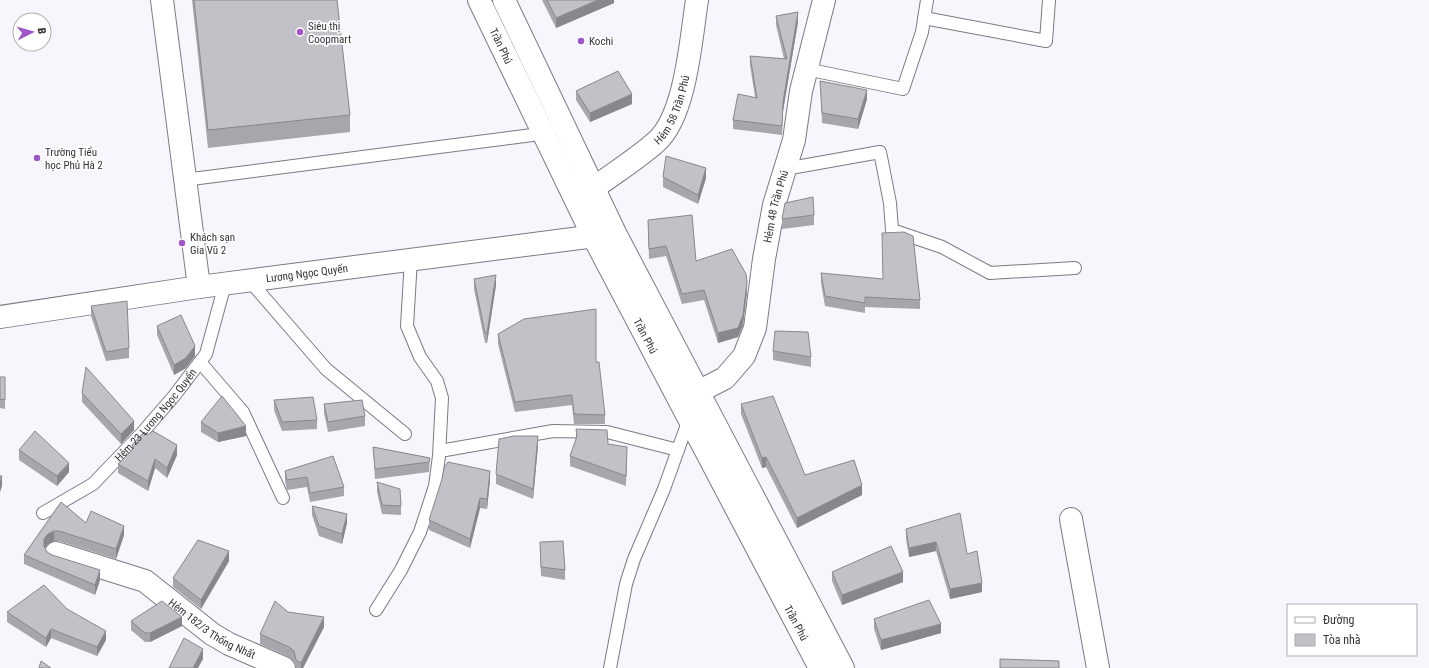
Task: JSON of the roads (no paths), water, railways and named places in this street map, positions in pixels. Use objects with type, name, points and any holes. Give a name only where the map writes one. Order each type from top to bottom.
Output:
[{"type":"street","points":[[162,0],[199,287]]},
{"type":"street","name":"Trần Phú","points":[[479,0],[592,236],[820,668]]},
{"type":"street","name":"Trần Phú","points":[[504,0],[615,233],[843,668]]},
{"type":"street","name":"Hẻm 58 Trần Phú","points":[[594,188],[657,142],[671,122],[682,90],[697,0]]},
{"type":"street","name":"Hẻm 48 Trần Phú","points":[[698,392],[725,378],[744,356],[755,328],[764,259],[774,205],[794,140],[806,69],[824,0]]},
{"type":"street","name":"Lương Ngọc Quyến","points":[[0,317],[249,280],[615,233]]},
{"type":"street","points":[[1071,519],[1098,668]]},
{"type":"street","name":"Hẻm 182/3 Thống Nhất","points":[[56,553],[145,581],[212,634],[229,644],[284,668]]},
{"type":"lane","points":[[806,69],[903,89],[922,32],[927,0]]},
{"type":"lane","points":[[924,18],[1046,41],[1049,0]]},
{"type":"lane","points":[[184,180],[567,131]]},
{"type":"lane","points":[[785,169],[880,152],[890,203],[892,230],[942,247],[990,273],[1075,268]]},
{"type":"lane","points":[[376,610],[401,570],[420,532],[434,486],[440,451],[442,398],[437,381],[420,357],[408,326],[411,259]]},
{"type":"lane","points":[[249,280],[326,369],[405,434]]},
{"type":"lane","name":"Hẻm 23 Lương Ngọc Quyến","points":[[43,514],[93,484],[170,402],[206,354],[225,284]]},
{"type":"lane","points":[[200,362],[243,412],[284,498]]},
{"type":"lane","points":[[610,668],[626,584],[634,559],[664,489],[698,392]]},
{"type":"lane","points":[[440,451],[553,432],[607,432],[678,450]]},
{"type":"place","name":"Siêu thị Coopmart","points":[[300,32]]},
{"type":"place","name":"Kochi","points":[[581,41]]},
{"type":"place","name":"Trường Tiểu học Phủ Hà 2","points":[[37,158]]},
{"type":"place","name":"Khách sạn Gia Vũ 2","points":[[182,243]]}]
